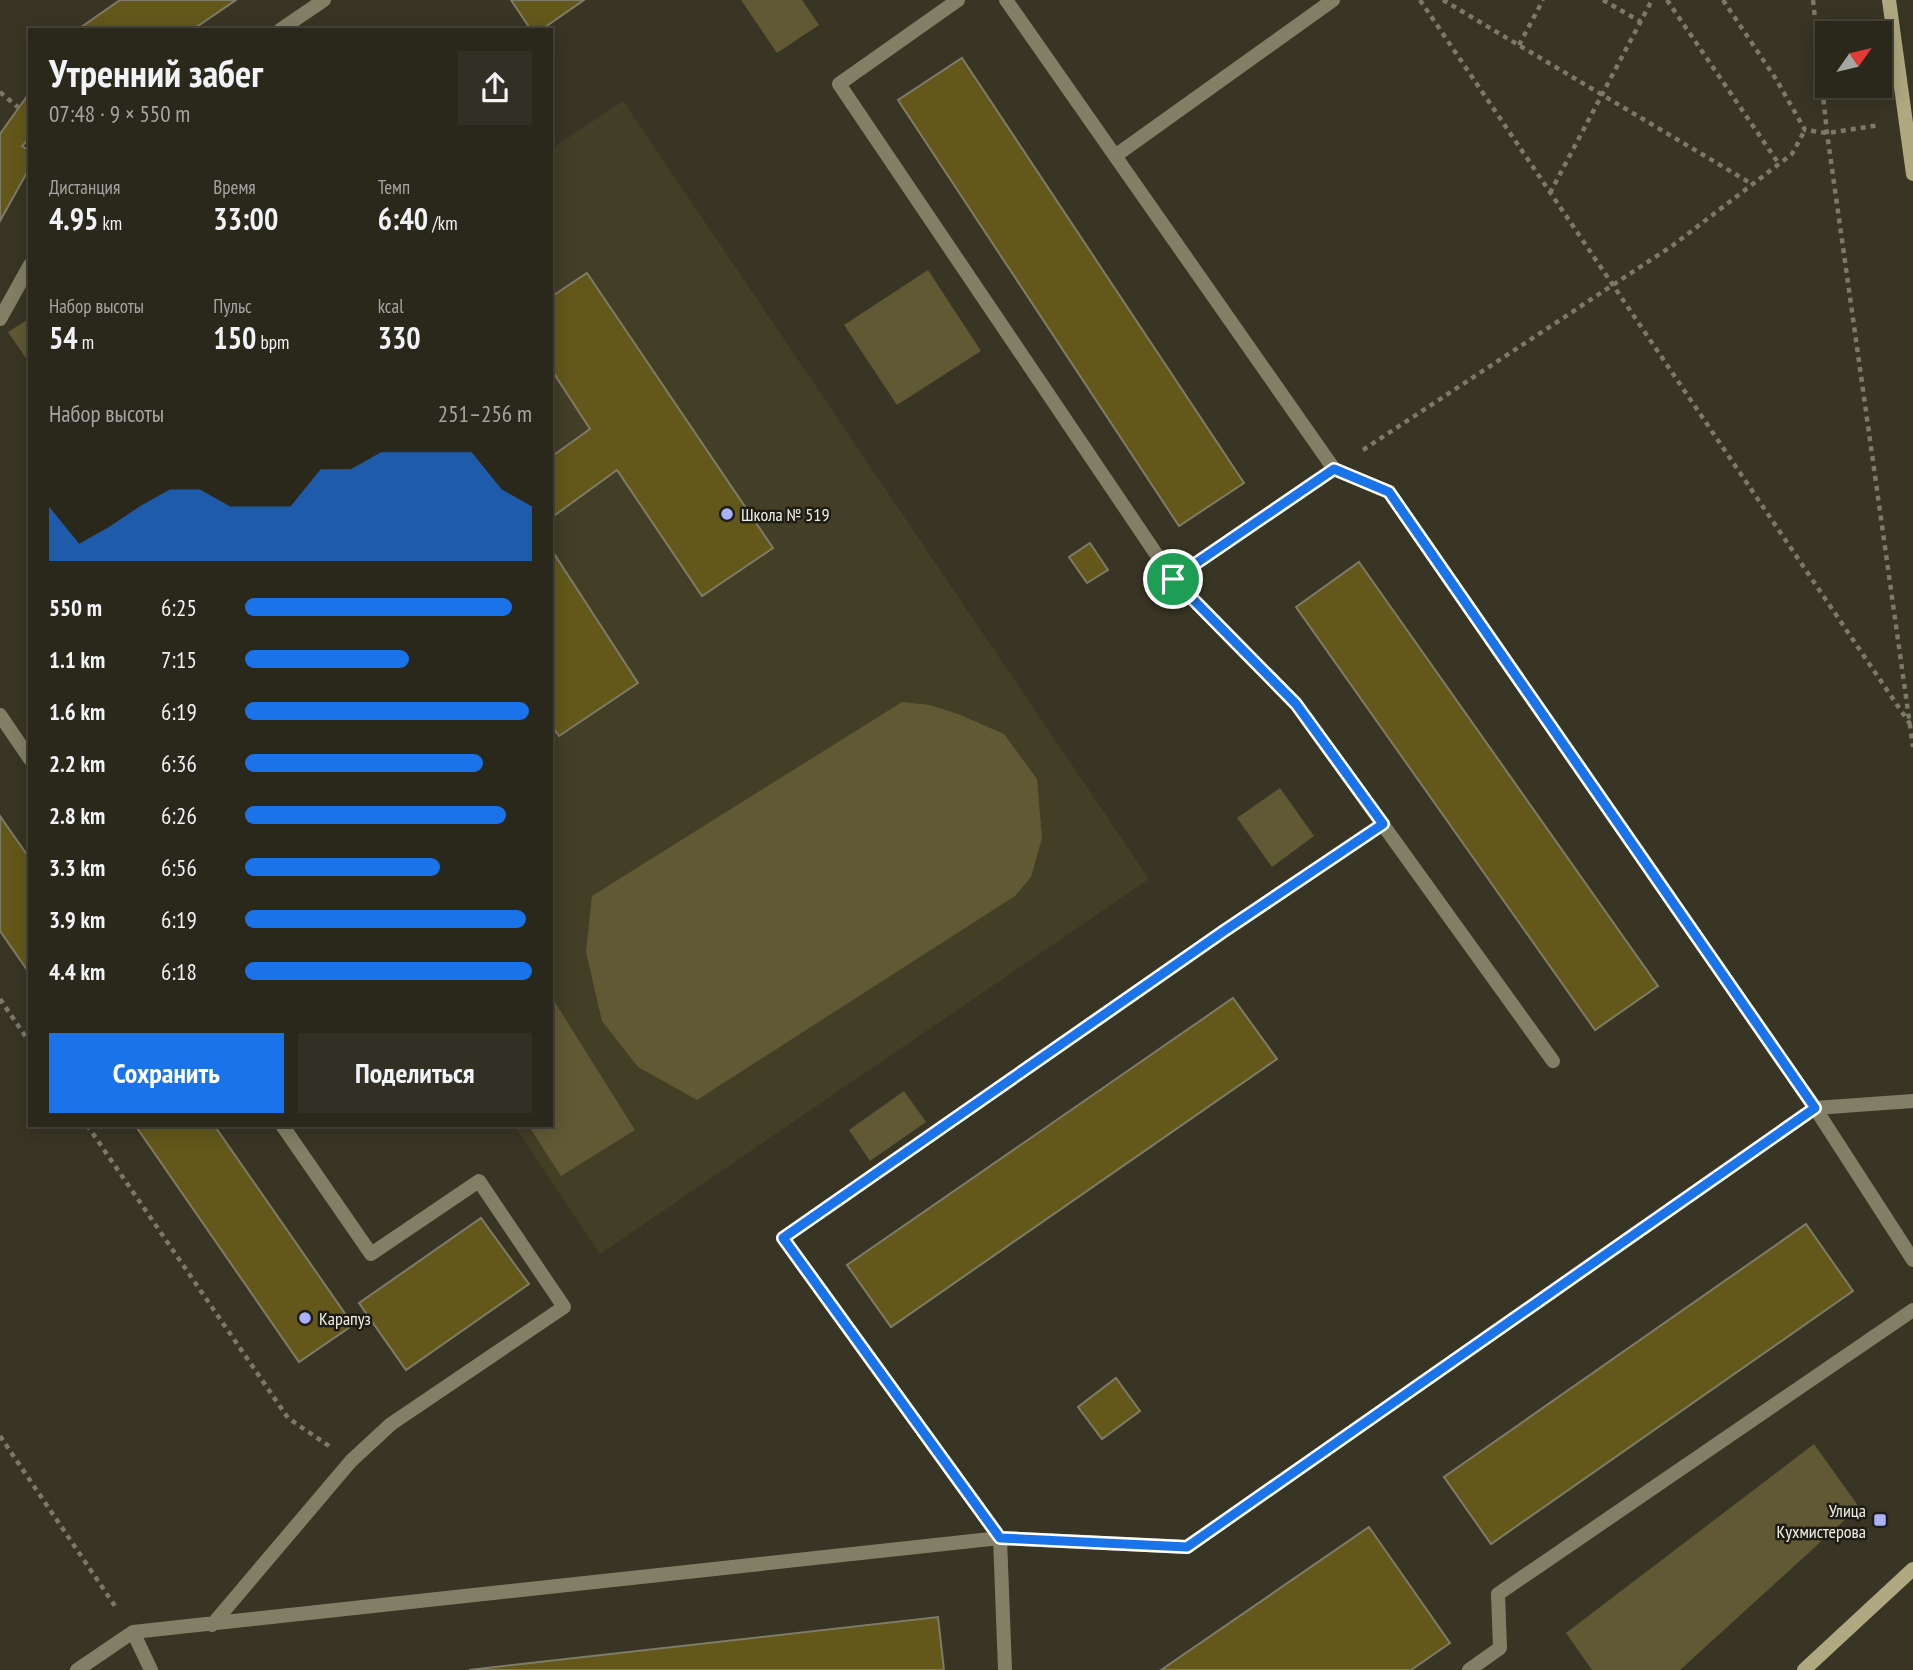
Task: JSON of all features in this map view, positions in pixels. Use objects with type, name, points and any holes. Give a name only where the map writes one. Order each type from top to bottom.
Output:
[{"type":"main road","points":[[1889,0],[1913,174]]},
{"type":"main road","points":[[1804,1670],[1913,1569]]},
{"type":"lane","points":[[283,28],[324,0]]},
{"type":"lane","points":[[958,0],[839,84],[1173,579],[1296,704],[1553,1061]]},
{"type":"lane","points":[[1006,0],[1334,469],[1389,492],[1815,1108],[1913,1260]]},
{"type":"lane","points":[[1115,156],[1334,0]]},
{"type":"lane","points":[[0,319],[28,269]]},
{"type":"lane","points":[[1173,579],[1334,469]]},
{"type":"lane","points":[[0,715],[28,756]]},
{"type":"lane","points":[[1005,1670],[1000,1538],[783,1238],[1224,931],[1383,824]]},
{"type":"lane","points":[[77,1670],[133,1632],[1000,1538],[1187,1547],[1815,1108],[1913,1101]]},
{"type":"lane","points":[[212,1625],[351,1461],[391,1424],[564,1307],[479,1181],[371,1254],[283,1127]]},
{"type":"lane","points":[[1469,1670],[1500,1648],[1498,1594],[1913,1310]]},
{"type":"lane","points":[[133,1632],[151,1670]]},
{"type":"path","points":[[1420,0],[1910,724]]},
{"type":"path","points":[[1443,0],[1752,184]]},
{"type":"path","points":[[1519,45],[1543,0]]},
{"type":"path","points":[[1604,0],[1640,22]]},
{"type":"path","points":[[1550,193],[1652,0]]},
{"type":"path","points":[[1667,0],[1779,164]]},
{"type":"path","points":[[1723,0],[1776,79],[1805,130]]},
{"type":"path","points":[[1813,0],[1827,133],[1913,747]]},
{"type":"path","points":[[0,92],[19,108]]},
{"type":"path","points":[[1805,130],[1827,133],[1906,120]]},
{"type":"path","points":[[1334,469],[1672,246],[1792,154],[1805,130]]},
{"type":"path","points":[[0,999],[28,1040]]},
{"type":"path","points":[[88,1127],[288,1418],[351,1461]]},
{"type":"path","points":[[0,1436],[133,1632]]},
{"type":"shaded area","points":[[741,0],[802,0],[819,25],[777,53]]},
{"type":"shaded area","name":"Школа № 519","points":[[623,101],[1149,879],[600,1254],[515,1127],[553,1127],[553,148]]},
{"type":"shaded area","points":[[928,270],[981,351],[897,405],[844,325]]},
{"type":"shaded area","points":[[28,319],[28,361],[8,332]]},
{"type":"shaded area","points":[[902,702],[930,705],[1004,734],[1037,779],[1042,838],[1031,877],[1015,896],[697,1100],[638,1067],[602,1021],[586,952],[592,896]]},
{"type":"shaded area","points":[[1280,788],[1314,836],[1272,867],[1237,818]]},
{"type":"shaded area","points":[[553,999],[635,1130],[561,1176],[529,1127],[553,1127]]},
{"type":"shaded area","points":[[904,1091],[926,1122],[870,1161],[849,1130]]},
{"type":"shaded area","points":[[1814,1444],[1859,1507],[1680,1670],[1592,1670],[1566,1633]]},
{"type":"building","points":[[120,0],[236,0],[195,28],[80,28]]},
{"type":"building","points":[[511,0],[584,0],[544,28],[530,28]]},
{"type":"building","points":[[962,58],[1244,483],[1179,526],[898,100]]},
{"type":"building","points":[[28,95],[28,140],[22,146],[28,150],[28,171],[0,221],[0,134]]},
{"type":"building","points":[[587,273],[773,548],[702,596],[617,470],[553,517],[553,456],[590,429],[553,372],[553,296]]},
{"type":"building","points":[[1090,543],[1108,570],[1087,583],[1069,557]]},
{"type":"building","points":[[553,552],[638,683],[559,736],[553,728]]},
{"type":"building","points":[[1359,562],[1658,986],[1595,1030],[1296,607]]},
{"type":"building","points":[[0,816],[28,856],[28,971],[0,931]]},
{"type":"building","points":[[1233,998],[1277,1059],[891,1327],[847,1265]]},
{"type":"building","points":[[136,1127],[215,1127],[353,1325],[299,1362]]},
{"type":"building","points":[[481,1218],[529,1284],[406,1370],[359,1303]]},
{"type":"building","points":[[1806,1224],[1853,1291],[1491,1544],[1444,1477]]},
{"type":"building","points":[[1116,1378],[1140,1411],[1102,1439],[1078,1407]]},
{"type":"building","points":[[1369,1527],[1450,1643],[1411,1670],[1161,1670]]},
{"type":"building","points":[[938,1617],[944,1670],[469,1670]]},
{"type":"place","name":"Школа № 519","points":[[727,514]]},
{"type":"place","name":"Карапуз","points":[[305,1318]]},
{"type":"place","name":"Улица Кухмистерова","points":[[1880,1520]]},
{"type":"route","points":[[1334,469],[1389,492],[1815,1108],[1187,1547],[1000,1538],[783,1238],[1224,931],[1383,824],[1296,704],[1173,579],[1334,469]]}]
